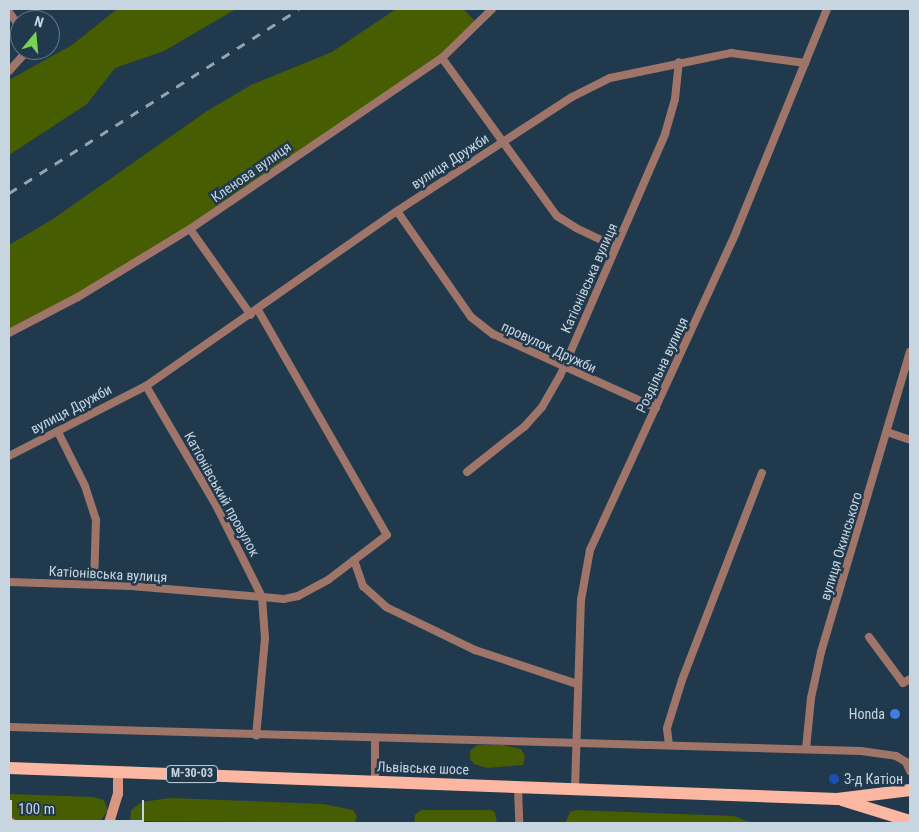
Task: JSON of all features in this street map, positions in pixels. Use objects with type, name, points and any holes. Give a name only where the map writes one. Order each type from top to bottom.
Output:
[{"type":"main road","name":"Львівське шосе","points":[[9,768],[837,799],[910,790]]},
{"type":"main road","name":"Львівське шосе","points":[[837,799],[910,821]]},
{"type":"street","name":"Кленова вулиця","points":[[9,334],[78,297],[190,229],[442,58],[492,9]]},
{"type":"street","name":"Роздільна вулиця","points":[[575,789],[581,600],[590,550],[736,232],[827,9]]},
{"type":"street","name":"вулиця Дружби","points":[[9,456],[146,386],[255,313],[397,210],[572,97],[610,78],[679,62],[731,53],[805,63]]},
{"type":"street","points":[[442,58],[505,140],[557,216],[576,228],[616,246]]},
{"type":"street","points":[[9,71],[19,60]]},
{"type":"street","name":"Катіонівська вулиця","points":[[467,472],[526,426],[542,407],[564,369],[665,134],[675,99],[679,62]]},
{"type":"street","name":"провулок Дружби","points":[[397,210],[471,317],[493,334],[564,369],[656,408]]},
{"type":"street","points":[[190,229],[255,313]]},
{"type":"street","name":"Катіонівська вулиця","points":[[9,582],[94,584],[207,591],[284,599],[298,596],[354,560],[387,535],[255,313]]},
{"type":"street","name":"вулиця Окинського","points":[[806,749],[811,698],[820,652],[910,352]]},
{"type":"street","name":"Катіонівський провулок","points":[[146,386],[159,404],[262,597]]},
{"type":"street","points":[[58,432],[85,486],[96,520],[94,584]]},
{"type":"street","points":[[887,432],[910,440]]},
{"type":"street","points":[[668,744],[667,728],[682,680],[762,473]]},
{"type":"street","points":[[354,560],[363,586],[386,607],[475,650],[577,684]]},
{"type":"street","points":[[256,736],[265,638],[262,597]]},
{"type":"street","points":[[870,637],[903,683],[910,679]]},
{"type":"street","points":[[9,727],[256,736],[668,744],[861,751],[896,756],[906,762],[910,771]]},
{"type":"street","points":[[375,739],[375,781]]},
{"type":"street","points":[[110,823],[118,794],[118,772]]},
{"type":"street","points":[[518,787],[519,823]]},
{"type":"green space","points":[[117,9],[236,9],[164,51],[115,68],[87,104],[9,155],[9,80],[45,60],[60,60],[60,52],[72,45]]},
{"type":"green space","points":[[396,9],[463,9],[479,25],[442,58],[190,229],[9,333],[9,245],[53,219],[207,111],[251,85],[332,52]]},
{"type":"green space","points":[[477,745],[503,745],[521,749],[525,756],[523,765],[487,768],[474,764],[470,759],[470,751]]},
{"type":"green space","points":[[9,794],[93,797],[104,800],[108,810],[99,823],[9,821]]},
{"type":"green space","points":[[170,798],[323,804],[353,810],[357,816],[355,823],[130,821],[131,810],[142,802]]},
{"type":"green space","points":[[421,810],[491,810],[495,812],[497,823],[414,823],[415,815]]},
{"type":"green space","points":[[575,810],[734,816],[752,823],[565,823],[570,812]]},
{"type":"railway","points":[[9,193],[299,9]]},
{"type":"place","name":"Honda","points":[[895,714]]},
{"type":"place","name":"З-д Катіон","points":[[834,779]]}]
